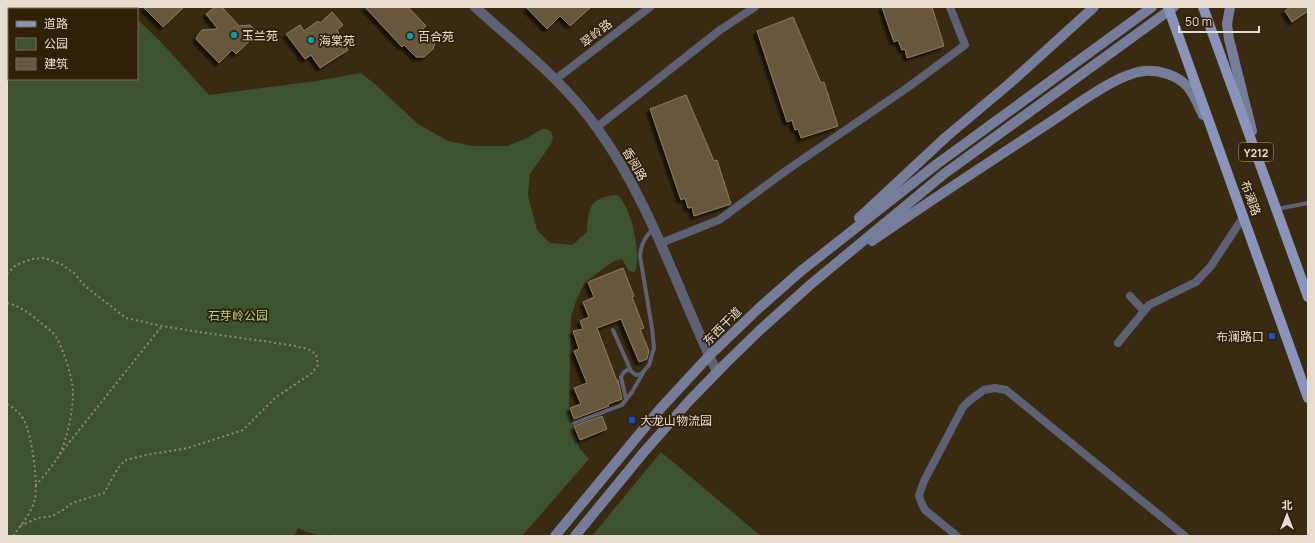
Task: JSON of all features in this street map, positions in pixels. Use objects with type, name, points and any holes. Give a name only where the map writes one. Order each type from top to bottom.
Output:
[{"type":"main road","points":[[801,272],[946,137],[1009,84],[1094,7]]},
{"type":"main road","name":"东西干道","points":[[555,536],[660,409],[710,356],[759,308],[801,272],[937,164],[1152,7]]},
{"type":"main road","name":"布澜路","points":[[1168,7],[1308,398]]},
{"type":"main road","points":[[575,536],[644,452],[717,372],[760,330],[810,285],[944,174],[1174,7]]},
{"type":"main road","name":"布澜路","points":[[1203,7],[1308,297]]},
{"type":"main road","points":[[1230,7],[1228,24],[1229,39],[1259,160]]},
{"type":"main road","points":[[810,285],[959,182],[1082,102],[1132,73],[1158,71],[1171,75],[1186,85],[1196,100],[1226,169]]},
{"type":"street","name":"香阅路","points":[[474,7],[556,79],[597,127],[617,156],[661,243],[717,372]]},
{"type":"street","name":"翠岭路","points":[[556,79],[650,7]]},
{"type":"street","points":[[597,127],[720,30],[755,7]]},
{"type":"street","points":[[661,243],[719,220],[787,170],[907,88],[965,45],[950,7]]},
{"type":"street","points":[[1118,342],[1149,305],[1196,282],[1211,266],[1244,216]]},
{"type":"street","points":[[1130,296],[1144,311]]},
{"type":"street","points":[[957,536],[926,510],[919,495],[924,481],[963,407],[984,390],[995,388],[1006,390],[1185,536]]},
{"type":"lane","points":[[1277,209],[1308,203]]},
{"type":"lane","points":[[574,423],[622,405],[651,361],[654,348],[652,328],[640,256],[644,239],[654,228]]},
{"type":"lane","points":[[613,330],[633,374],[641,374],[644,371]]},
{"type":"lane","points":[[626,399],[621,377],[629,368]]},
{"type":"path","points":[[7,274],[16,265],[32,259],[45,258],[60,264],[74,273],[85,286],[126,318],[162,326],[308,349],[316,354],[318,365],[312,373],[275,398],[243,430],[188,448],[126,460],[118,468],[104,493],[72,503],[64,510],[52,516],[38,518],[20,526]]},
{"type":"path","points":[[7,303],[30,313],[56,336],[67,362],[73,392],[70,420],[58,457]]},
{"type":"path","points":[[35,486],[162,326]]},
{"type":"path","points":[[7,404],[15,408],[24,420],[33,456],[35,486],[35,497],[33,504],[14,536]]},
{"type":"green space","name":"石芽岭公园","points":[[7,20],[8,80],[138,80],[138,20],[160,41],[209,95],[316,81],[361,73],[418,124],[448,141],[474,146],[507,146],[527,138],[542,129],[547,129],[551,132],[553,138],[551,144],[530,174],[528,195],[537,230],[550,243],[572,245],[587,232],[588,216],[592,205],[601,198],[617,195],[627,209],[634,229],[637,251],[636,269],[634,272],[629,271],[622,259],[614,261],[585,282],[576,301],[571,317],[569,412],[579,448],[589,459],[522,536],[331,536],[329,534],[322,536],[309,533],[298,528],[294,536],[7,536]]},
{"type":"green space","points":[[661,452],[761,536],[592,536]]},
{"type":"building","points":[[143,7],[184,7],[163,27]]},
{"type":"building","name":"玉兰苑","points":[[215,7],[222,7],[239,26],[250,25],[258,33],[236,54],[232,50],[219,63],[196,39],[202,30],[218,29],[206,14]]},
{"type":"building","name":"百合苑","points":[[365,7],[408,7],[426,26],[423,29],[435,43],[433,49],[424,57],[416,57],[404,45],[402,47]]},
{"type":"building","points":[[526,7],[591,7],[570,26],[560,16],[547,29]]},
{"type":"building","points":[[882,7],[932,7],[944,46],[907,58],[905,49],[902,50],[898,40],[894,42]]},
{"type":"building","points":[[1290,7],[1308,7],[1308,11],[1292,22],[1285,11]]},
{"type":"building","name":"海棠苑","points":[[332,12],[343,25],[337,30],[348,50],[320,68],[311,55],[305,59],[286,34],[300,25],[304,31],[318,21],[320,23]]},
{"type":"building","points":[[793,17],[821,83],[824,82],[838,126],[801,138],[798,129],[795,130],[792,120],[787,122],[757,31]]},
{"type":"building","points":[[686,95],[714,161],[717,160],[731,204],[694,216],[692,207],[688,208],[685,198],[681,200],[650,109]]},
{"type":"building","points":[[623,268],[644,328],[640,329],[649,351],[647,359],[639,362],[621,319],[597,328],[617,381],[618,380],[622,399],[608,404],[609,406],[574,419],[570,408],[581,404],[574,388],[587,383],[574,351],[579,349],[573,331],[583,329],[580,321],[589,317],[583,302],[594,297],[588,282]]},
{"type":"building","points":[[602,416],[607,429],[580,440],[574,426]]},
{"type":"place","name":"玉兰苑","points":[[234,35]]},
{"type":"place","name":"百合苑","points":[[410,36]]},
{"type":"place","name":"海棠苑","points":[[311,40]]},
{"type":"place","name":"布澜路口","points":[[1272,336]]},
{"type":"place","name":"大龙山物流园","points":[[632,420]]}]
